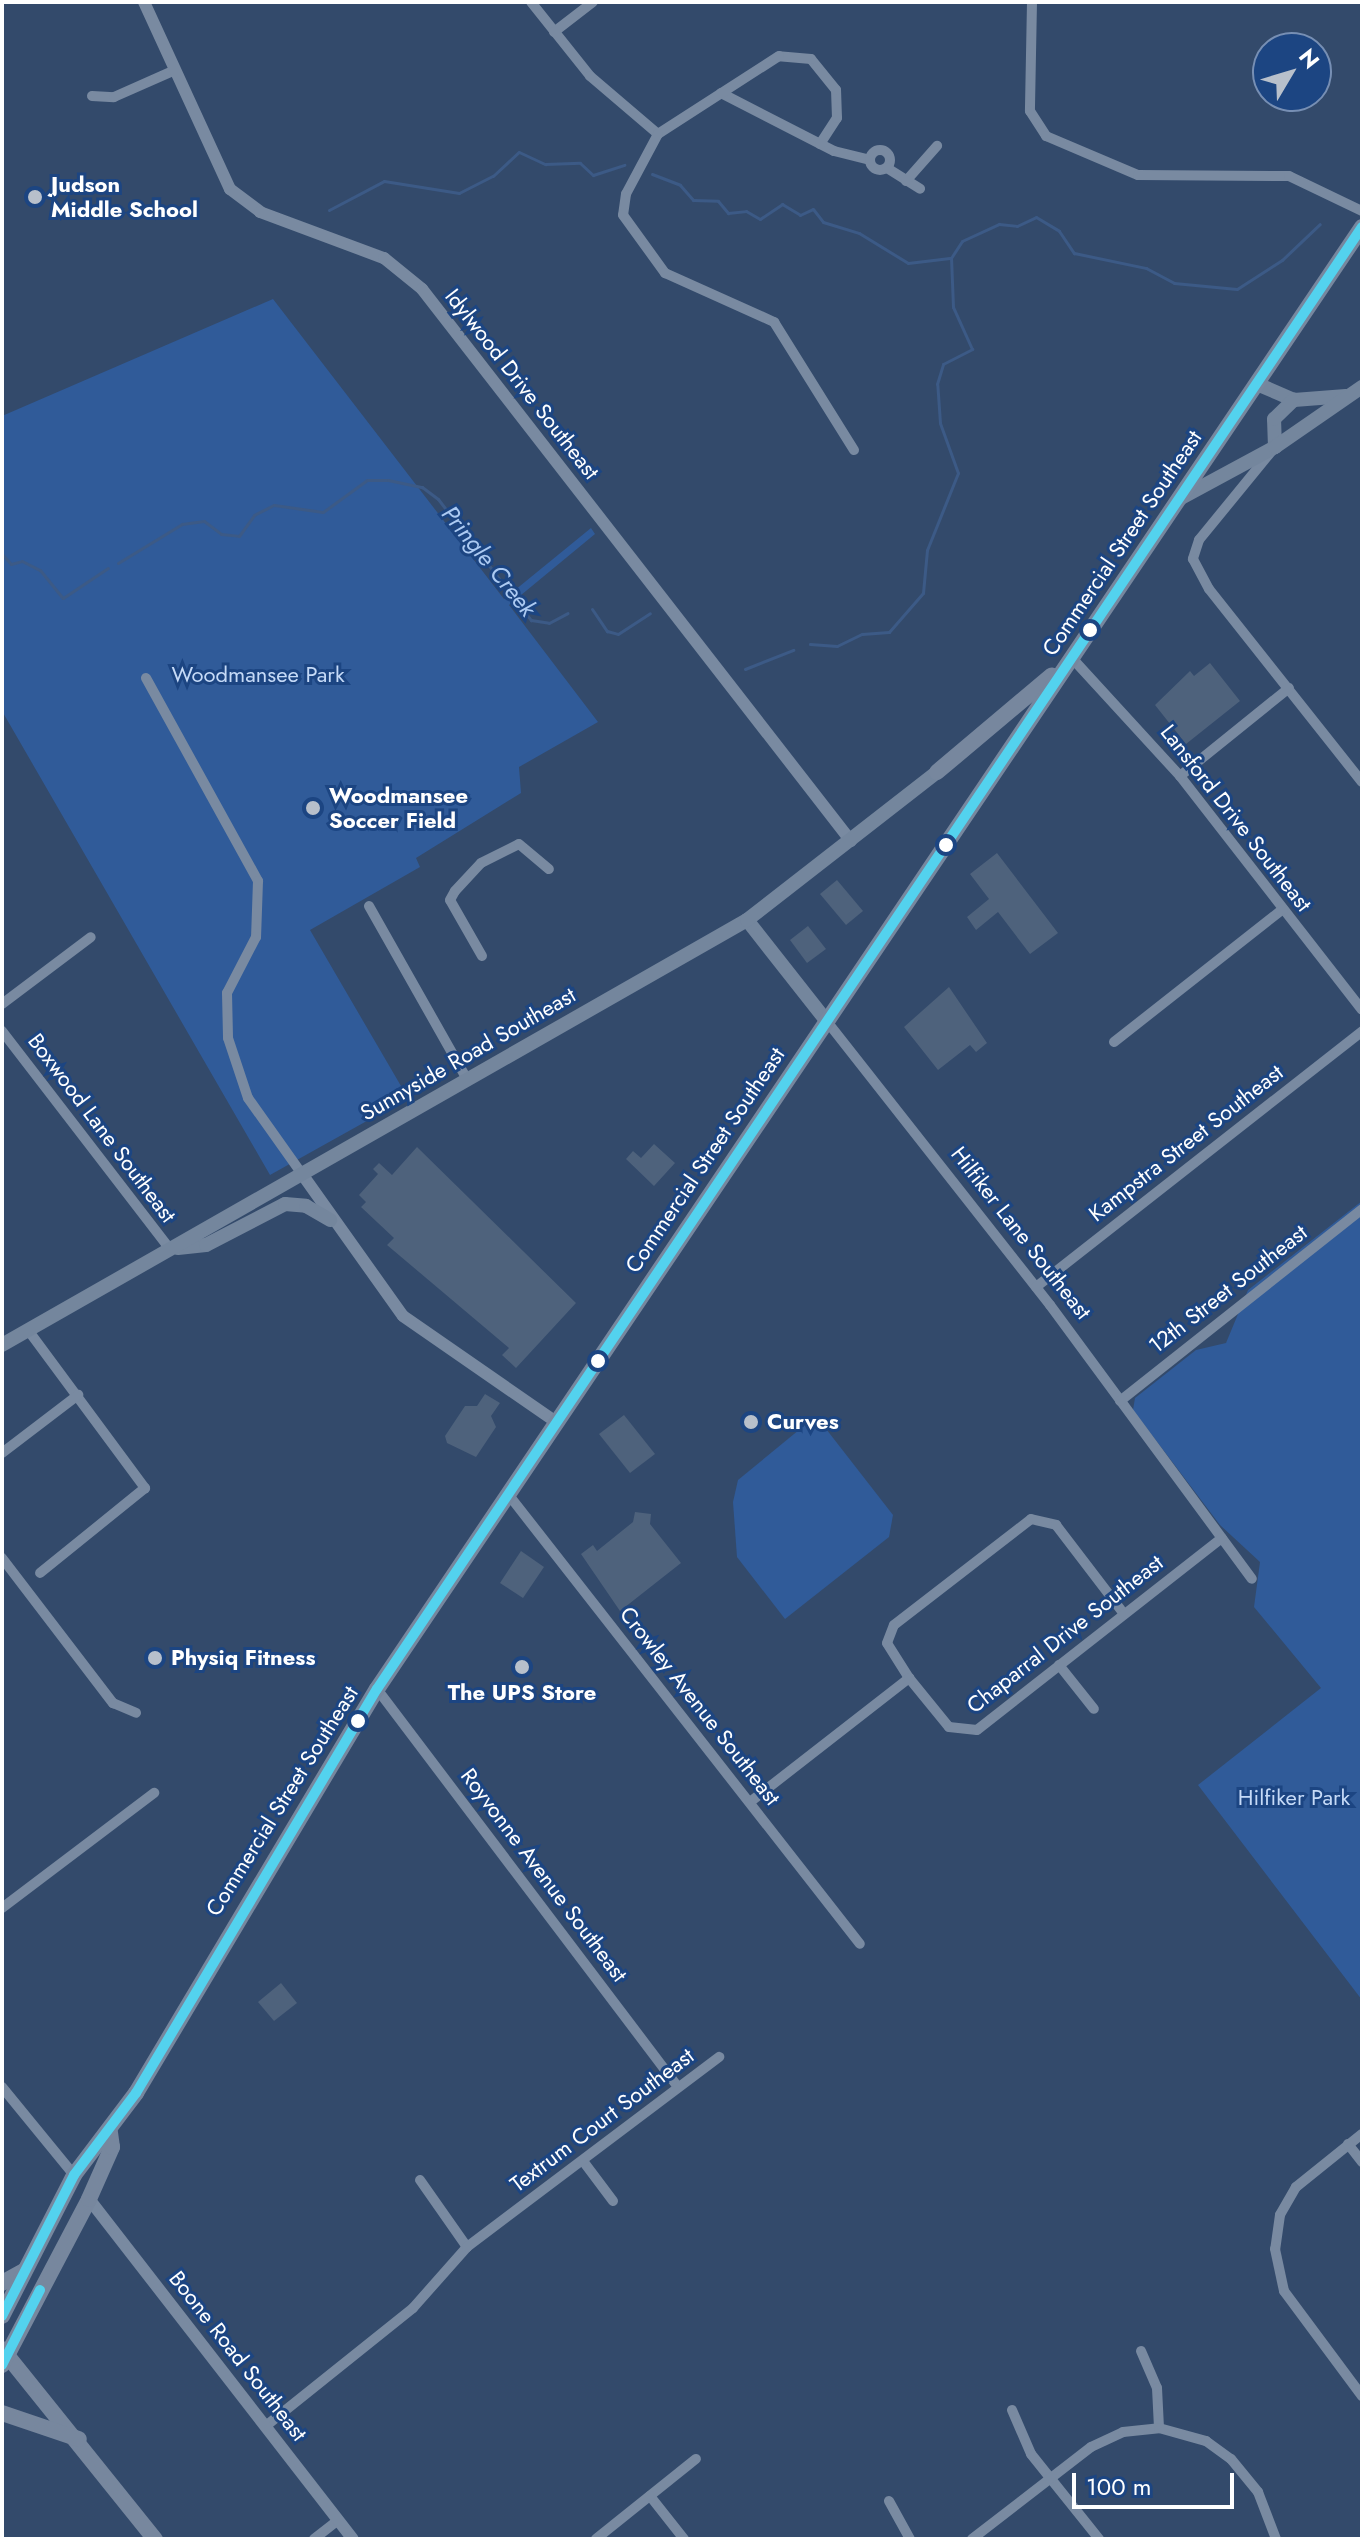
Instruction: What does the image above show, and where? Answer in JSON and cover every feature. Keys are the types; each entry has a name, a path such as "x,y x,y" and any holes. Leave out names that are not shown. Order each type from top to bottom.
{"main road":[{"name":"Commercial Street Southeast","path":"2,2316 74,2175 110,2132 377,1689 825,1019 1362,227"},
{"path":"1257,384 1294,400 1347,396"},
{"path":"1179,499 1275,447 1362,387"},
{"path":"1275,447 1274,419 1294,400"},
{"path":"937,772 1069,660"},
{"name":"Sunnyside Road Southeast","path":"2,1345 747,920 937,772"},
{"name":"Hilfiker Lane Southeast","path":"747,920 825,1019"},
{"path":"170,1249 206,1245 285,1204 306,1206 330,1220"},
{"name":"Commercial Street Southeast","path":"4,2356 89,2199 112,2147 110,2132"},
{"path":"2,2283 27,2269"},
{"path":"4,2356 79,2439 155,2539"},
{"path":"2,2413 79,2439"}],"street":[{"name":"Idylwood Drive Southeast","path":"144,2 214,164 238,197 275,219 384,258 433,301 851,841"},
{"path":"531,2 590,76 658,134"},
{"path":"554,32 593,2"},
{"path":"1032,2 1030,111 1046,136 1138,175 1289,176 1362,211"},
{"path":"820,144 837,118 838,99 830,79 811,59 779,56 658,134 626,194 624,221 665,273 774,322 854,450"},
{"path":"92,96 114,97 173,71"},
{"path":"721,93 820,144 870,160 875,169 887,168 920,189"},
{"path":"906,181 937,146"},
{"path":"870,160 874,151 884,150 890,158 887,168"},
{"path":"1275,447 1199,540 1193,559 1362,782"},
{"name":"Lansford Drive Southeast","path":"1069,660 1180,776 1362,1010"},
{"path":"146,678 258,881 256,937 227,993 228,1038 248,1098 302,1174 330,1220 412,1324 556,1422"},
{"path":"1180,776 1289,688"},
{"path":"482,956 450,900 455,891 481,863 519,844 549,869"},
{"path":"369,906 467,1079"},
{"path":"1114,1042 1283,909"},
{"path":"2,1004 91,937"},
{"name":"Hilfiker Lane Southeast","path":"825,1019 1036,1287 1252,1579"},
{"name":"Boxwood Lane Southeast","path":"2,1031 170,1249"},
{"name":"Kampstra Street Southeast","path":"1036,1287 1362,1031"},
{"name":"12th Street Southeast","path":"1120,1401 1362,1209"},
{"path":"28,1330 145,1488 40,1573"},
{"path":"2,1453 78,1395"},
{"name":"Crowley Avenue Southeast","path":"508,1494 860,1944"},
{"path":"750,1802 909,1678 887,1643 894,1625 1031,1519 1056,1525 1124,1614"},
{"name":"Chaparral Drive Southeast","path":"909,1678 949,1727 967,1733 1222,1538"},
{"path":"2,1558 113,1703 136,1713"},
{"path":"1059,1665 1094,1709"},
{"name":"Royvonne Avenue Southeast","path":"377,1689 677,2086"},
{"path":"2,1908 154,1793"},
{"name":"Textrum Court Southeast","path":"267,2425 413,2308 467,2247 719,2057"},
{"path":"2,2087 74,2175"},
{"path":"1362,2134 1296,2187 1280,2215 1275,2249 1284,2291 1362,2396"},
{"path":"1348,2144 1362,2162"},
{"path":"583,2161 613,2201"},
{"path":"420,2180 467,2247"},
{"name":"Boone Road Southeast","path":"89,2199 353,2539"},
{"path":"1141,2351 1157,2388 1159,2428"},
{"path":"1012,2410 1024,2442 1099,2539"},
{"path":"972,2539 1104,2440 1159,2428 1206,2441 1231,2459 1258,2492 1276,2539"},
{"path":"596,2539 696,2459"},
{"path":"650,2496 684,2539"},
{"path":"889,2501 910,2539"},
{"path":"314,2539 338,2520"}],"green space":[{"name":"Woodmansee Park","path":"273,299 504,599 591,528 595,534 509,605 598,722 519,767 521,793 416,858 420,867 310,930 408,1098 270,1175 2,711 2,416"},
{"name":"Hilfiker Park","path":"1362,1201 1362,2000 1198,1785 1321,1688 1254,1607 1260,1562 1220,1525 1133,1410 1135,1398 1196,1350 1226,1343 1248,1290"},
{"path":"816,1416 893,1515 889,1537 785,1619 737,1557 733,1502 738,1480"}],"building":[{"path":"1210,663 1240,701 1186,744 1155,705 1190,671 1194,676"},
{"path":"997,853 1058,933 1030,954 998,912 976,930 967,917 989,899 970,874"},
{"path":"837,880 863,911 846,925 820,894"},
{"path":"808,926 826,949 807,963 790,940"},
{"path":"949,987 987,1043 976,1052 970,1045 938,1070 904,1027"},
{"path":"654,1144 675,1163 654,1186 626,1159 633,1151 641,1158"},
{"path":"417,1147 576,1303 516,1368 502,1355 509,1348 387,1245 394,1238 361,1207 366,1202 359,1195 378,1174 373,1169 379,1163 392,1175"},
{"path":"485,1394 500,1403 491,1416 496,1427 476,1457 447,1443 445,1436 465,1406 477,1406"},
{"path":"624,1415 655,1454 630,1473 599,1434"},
{"path":"635,1512 651,1514 650,1524 681,1563 620,1611 581,1554 593,1545 597,1551 633,1522"},
{"path":"521,1551 544,1567 523,1598 500,1583"},
{"path":"281,1983 297,2003 274,2021 258,2002"}],"waterway":[{"path":"329,210 384,181 459,193 493,176 519,152 545,164 580,163 593,175 624,165"},
{"path":"652,174 680,185 693,200 718,201 728,213 746,211 760,219 782,204 800,215 813,209 823,222 859,233 908,263 950,258"},
{"name":"Pringle Creek","path":"810,644 837,646 862,634 889,632 923,593 927,550 958,473 940,423 937,384 943,364 972,349 953,307 951,258 962,241 999,224 1017,226 1036,217 1059,231 1074,253 1146,268 1174,283 1237,289 1282,260 1320,224"},
{"name":"Pringle Creek","path":"118,563 182,524 204,521 221,534 239,536 254,515 274,505 323,512 367,480 388,480 422,487 438,499 531,620 549,623 568,613"},
{"name":"Pringle Creek","path":"2,554 11,564 22,561 40,570 63,598 108,568"},
{"name":"Pringle Creek","path":"592,609 607,631 618,634 650,613"},
{"name":"Pringle Creek","path":"745,669 793,650"}],"transit line":[{"path":"2,2316 74,2175 136,2093 377,1689 1362,227"},
{"path":"2,2365 40,2290"}],"place":[{"name":"Judson Middle School","path":"35,197"},
{"name":"Woodmansee Soccer Field","path":"313,808"},
{"name":"Curves","path":"751,1422"},
{"name":"Physiq Fitness","path":"155,1658"},
{"name":"The UPS Store","path":"522,1667"}]}
